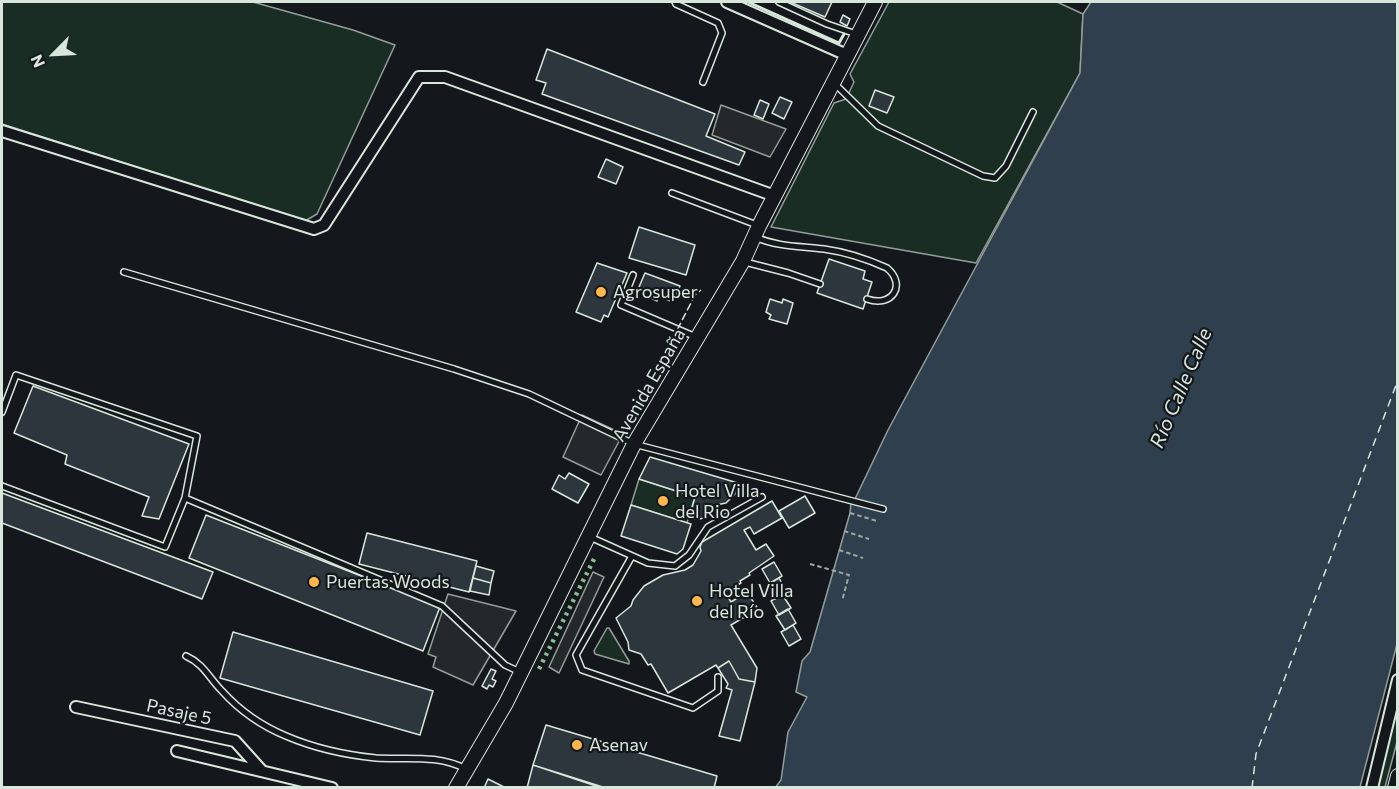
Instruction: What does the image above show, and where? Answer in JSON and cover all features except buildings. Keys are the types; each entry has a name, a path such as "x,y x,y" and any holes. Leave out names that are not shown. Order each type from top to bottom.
{"main road":[{"name":"Avenida España","path":"456,788 506,704 634,444 743,261 875,2"},
{"path":"1395,788 1398,776"}],"street":[{"path":"727,2 847,55"},
{"path":"2,131 314,229 324,225 419,77 445,77 775,196"},
{"path":"1372,788 1398,680"},
{"name":"Pasaje 5","path":"76,707 235,741 262,771"},
{"path":"177,751 332,788"}],"lane":[{"path":"675,2 718,23 722,33 702,82"},
{"path":"779,2 857,35"},
{"path":"833,82 878,126 983,177 995,178 1005,166 1033,111"},
{"path":"672,193 757,231 784,246 847,254 887,268 896,282 894,293 880,302 867,299"},
{"path":"743,261 820,284"},
{"path":"124,272 454,369 529,394 634,444 883,509"},
{"path":"633,275 621,305 697,337"},
{"path":"2,412 16,375 197,436 186,498 165,547 2,486"},
{"path":"588,536 648,563 675,566 689,555 708,527 762,497"},
{"path":"186,498 442,606 505,665 521,673"},
{"path":"632,556 576,655 582,670 693,708 718,691 718,676"},
{"path":"186,656 204,668 223,693 246,713 286,736 347,754 377,758 428,758 448,761 466,768"}],"path":[{"path":"850,513 877,521"},
{"path":"844,531 869,538"},
{"path":"839,550 863,558"},
{"path":"810,564 849,575 842,601"}],"green space":[{"path":"2,2 253,2 353,30 395,45 317,214 305,221 2,124"},
{"path":"889,2 1057,2 1083,14 1080,73 976,263 771,227 834,103 846,99 854,82 850,74"},
{"name":"Hotel Villa del Rio","path":"639,479 695,497 687,523 631,505"},
{"path":"607,628 629,664 595,654 594,651"},
{"path":"1397,695 1397,742 1385,787 1374,788"}],"shaded area":[{"path":"721,105 786,129 770,157 712,135"},
{"path":"582,415 623,434 601,475 563,457"},
{"path":"593,572 604,577 559,673 549,667"},
{"path":"448,594 516,611 473,685 433,667 436,657 428,654"}],"water":[{"name":"Río Calle Calle","path":"1091,2 1397,2 1397,644 1360,787 775,788 781,780 788,732 807,697 796,692 802,661 810,652 851,503 1080,73 1083,14"}],"ferry route":[{"path":"1252,788 1256,754 1398,380"}],"hedge":[{"path":"539,669 594,559"}],"fence":[{"path":"672,350 674,345 672,340 695,295 701,290"}],"wall":[{"path":"748,2 839,43 844,34"}],"place":[{"name":"Agrosuper","path":"601,292"},
{"name":"Hotel Villa del Rio","path":"663,501"},
{"name":"Puertas Woods","path":"314,582"},
{"name":"Hotel Villa del Río","path":"697,601"},
{"name":"Asenav","path":"577,745"}]}
